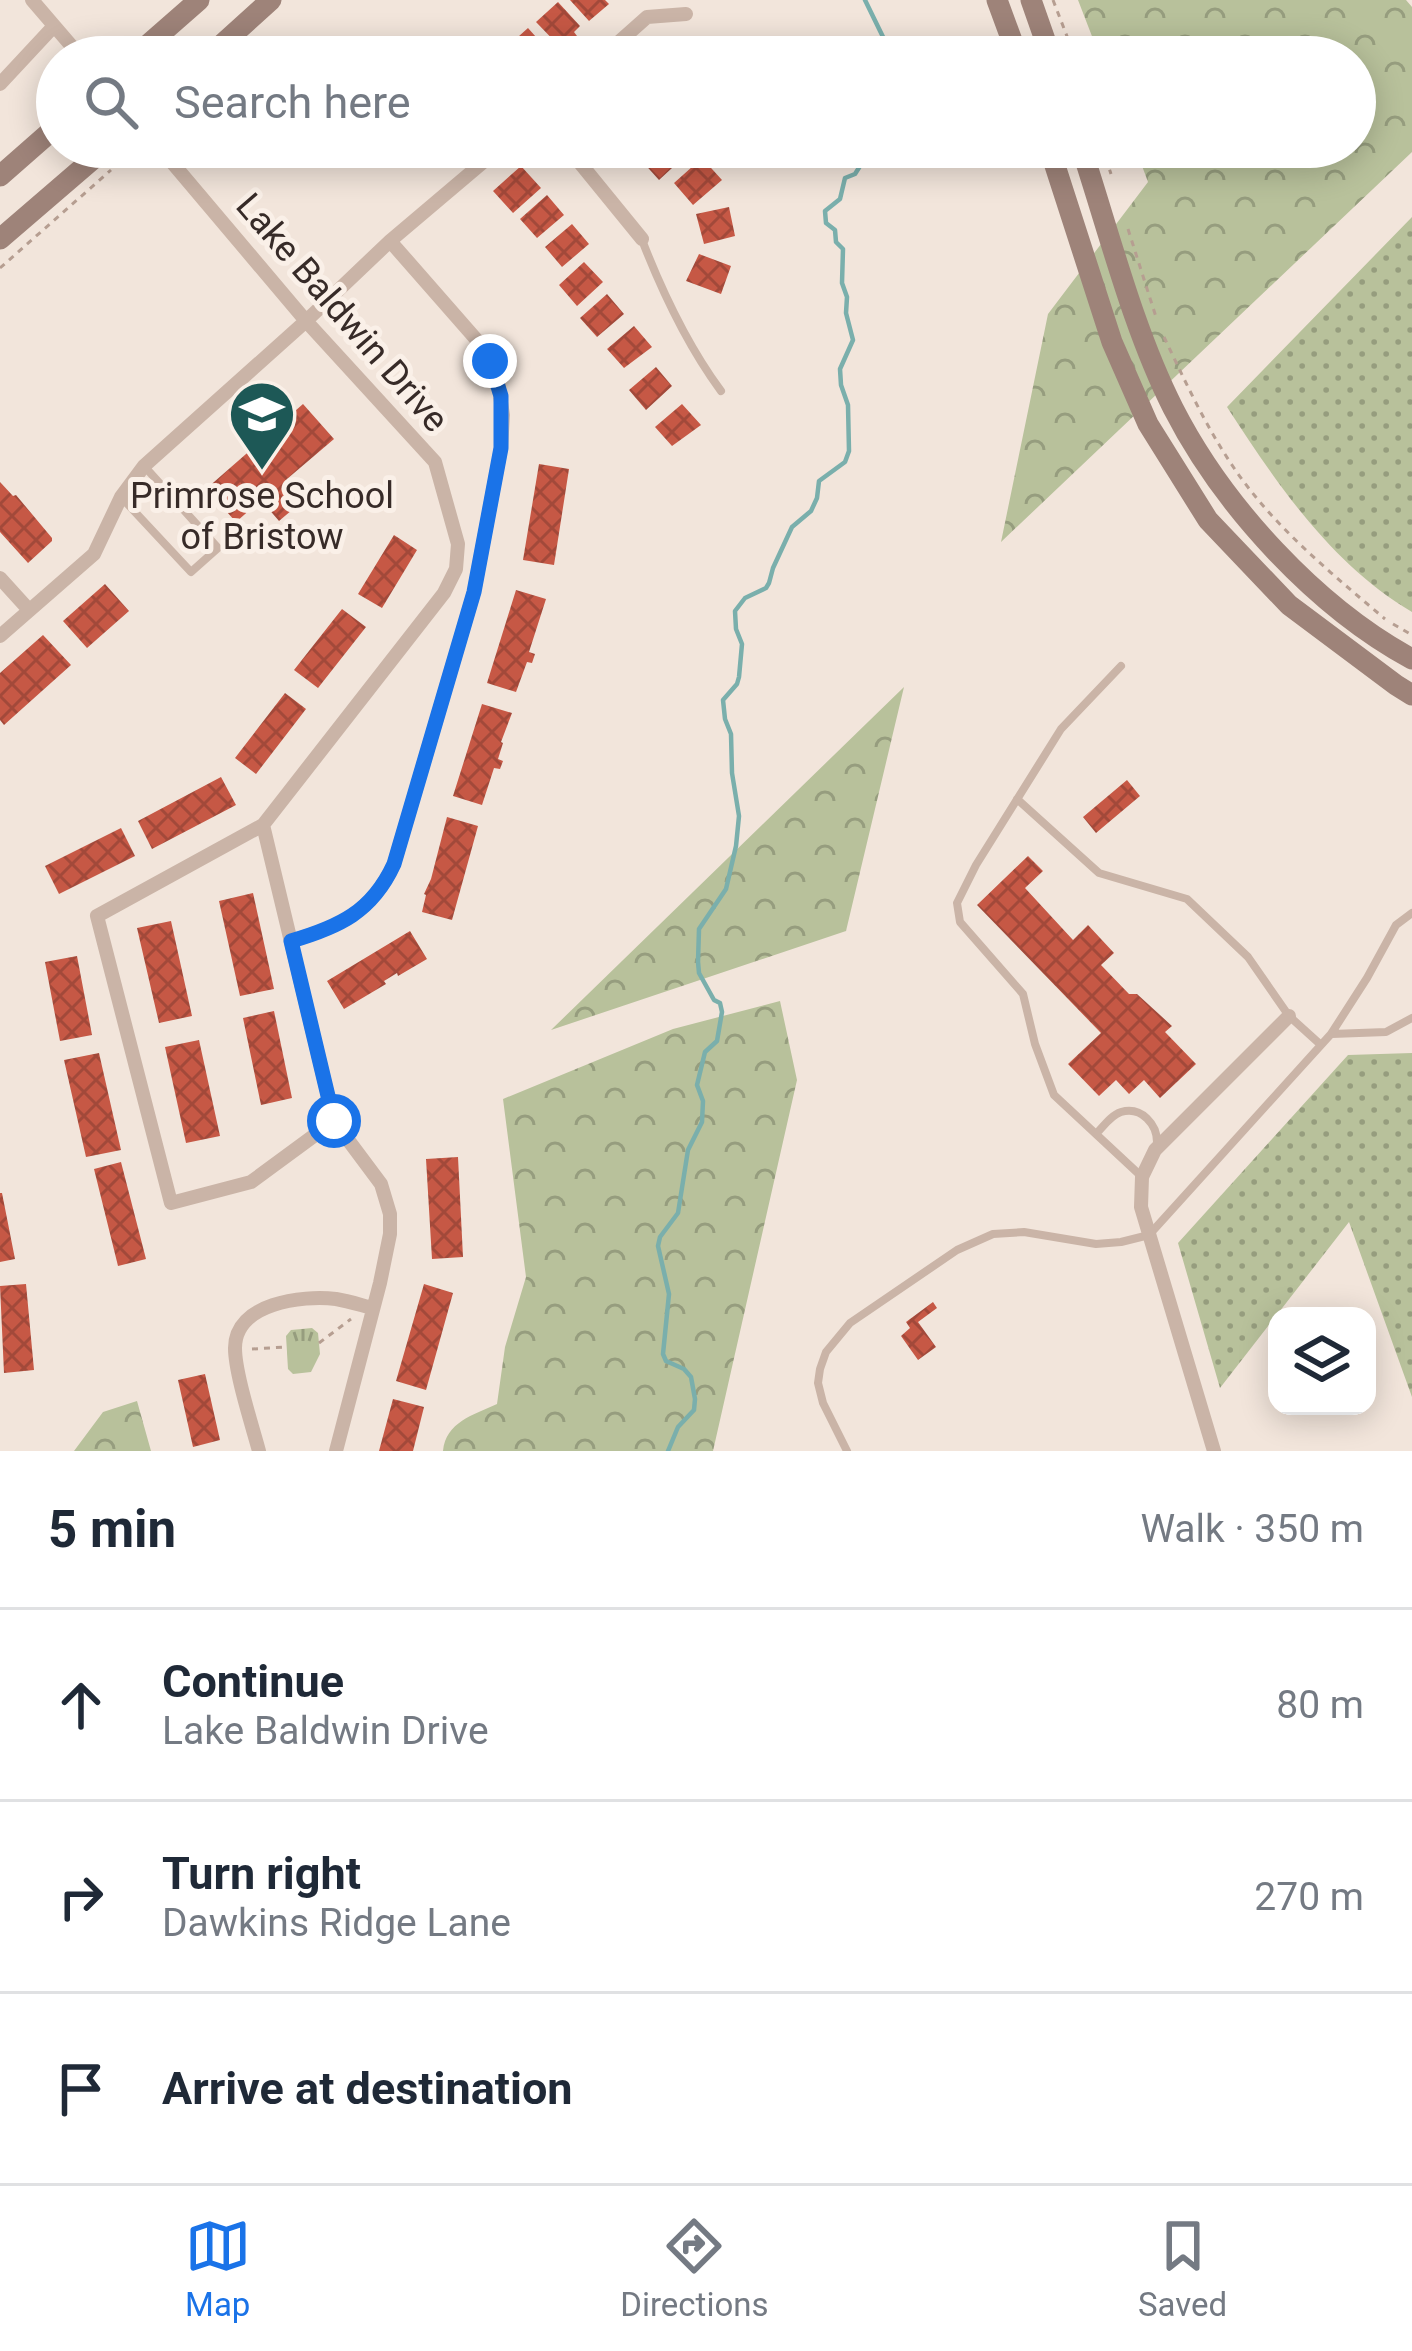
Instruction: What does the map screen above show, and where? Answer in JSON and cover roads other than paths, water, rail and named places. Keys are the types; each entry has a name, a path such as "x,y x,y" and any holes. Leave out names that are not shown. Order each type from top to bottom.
{"main road":[{"path":"158,36 199,0"},
{"path":"231,36 271,0"},
{"path":"997,0 1010,36"},
{"path":"1031,0 1044,36"},
{"path":"0,176 36,144"},
{"path":"0,238 82,168"},
{"path":"1056,168 1112,343 1148,424 1208,520 1289,605 1412,694"},
{"path":"1088,168 1146,343 1173,408 1200,454 1279,556 1374,639 1412,659"}],"street":[{"path":"32,0 63,36"},
{"path":"625,36 647,16 686,14"},
{"path":"45,36 54,26"},
{"path":"0,84 36,45"},
{"name":"Lake Baldwin Drive","path":"177,168 306,321 435,462 457,534 458,558 434,608 263,825 97,916 171,1203 251,1182 334,1121"},
{"path":"0,636 94,554 121,497 144,466 476,168"},
{"path":"584,168 642,239"},
{"path":"291,941 326,931 360,910 379,891 394,864 474,592 501,448 501,396 482,346 390,242"},
{"path":"0,578 29,610"},
{"path":"263,825 334,1121 371,1168 387,1198 390,1234 336,1451"},
{"path":"1214,1451 1149,1235 1142,1177 1155,1150 1289,1016"},
{"path":"259,1451 235,1351 237,1336 248,1319 283,1302 319,1298 373,1308"}],"lane":[{"path":"642,239 662,290 700,363 721,391"},
{"path":"121,497 190,572 218,548 144,466"},
{"path":"1120,666 1060,729 957,903 961,922 1023,994 1054,1095 1142,1177"},
{"path":"1018,799 1099,873 1187,899 1248,957 1289,1016 1321,1045"},
{"path":"847,1451 818,1383 826,1352 850,1323 957,1250 993,1234 1024,1232 1096,1244 1149,1235 1331,1034 1396,925 1412,913"},
{"path":"1331,1034 1386,1033 1412,1018"},
{"path":"1096,1134 1114,1116 1132,1112 1156,1127 1155,1150"}],"waterway":[{"path":"865,0 883,36"},
{"path":"668,1451 678,1427 694,1410 695,1399 691,1377 663,1354 669,1294 658,1246 678,1213 688,1150 702,1122 703,1101 697,1085 705,1052 717,1041 722,1012 699,973 699,929 726,889 736,846 739,816 723,700 739,677 742,644 735,611 745,598 766,588 792,527 811,511 819,481 845,462 849,451 848,405 840,369 853,340 842,283 843,249 836,242 835,230 826,223 825,211 840,199 845,178 859,168"}],"place":[{"name":"Primrose School of Bristow","path":"262,473"}]}
